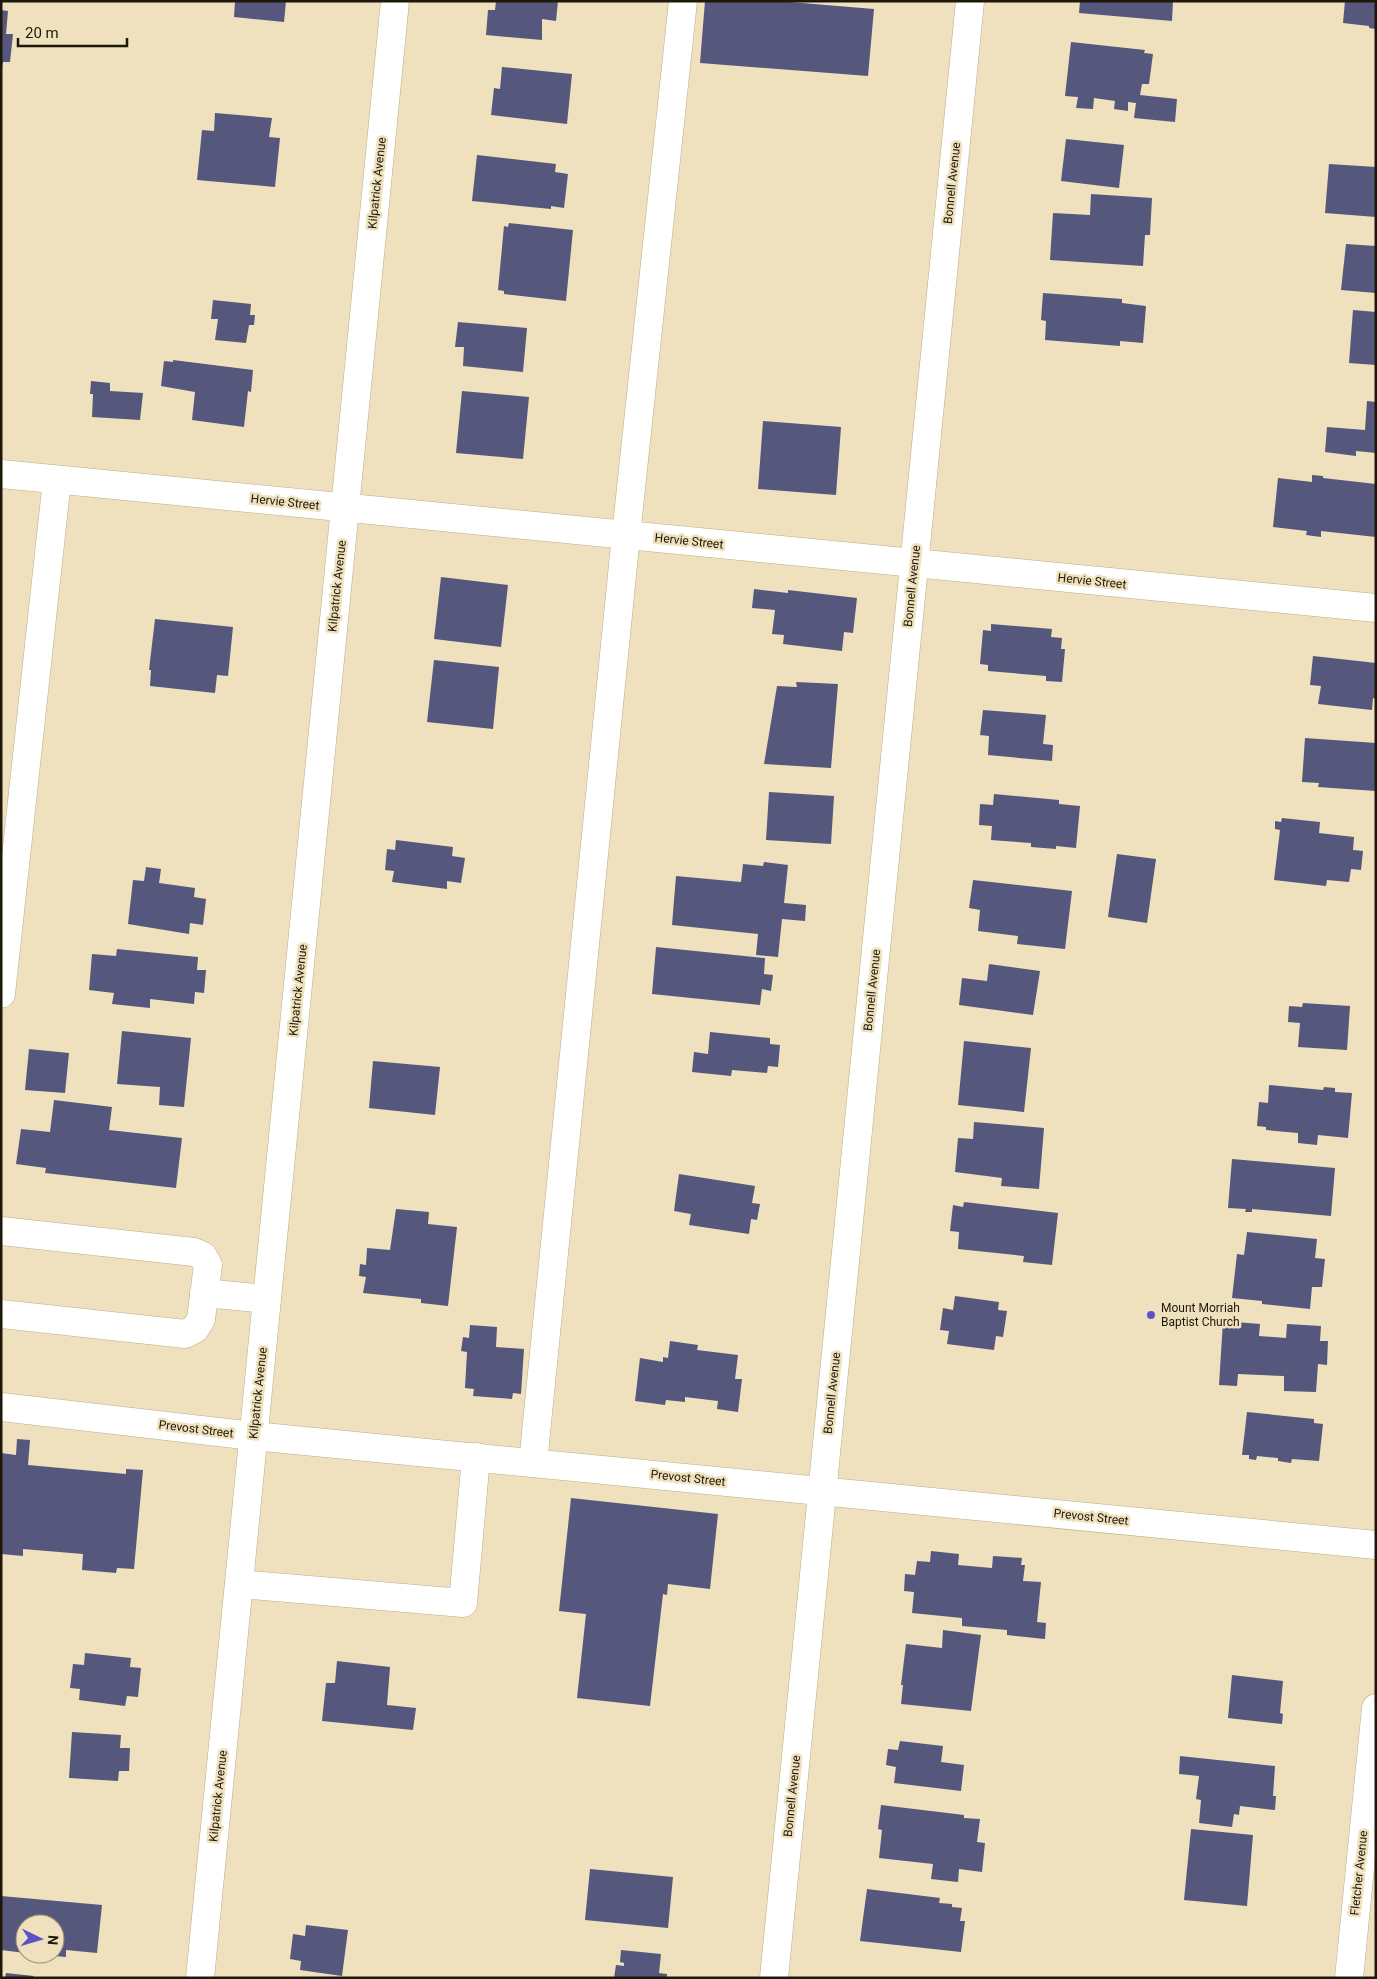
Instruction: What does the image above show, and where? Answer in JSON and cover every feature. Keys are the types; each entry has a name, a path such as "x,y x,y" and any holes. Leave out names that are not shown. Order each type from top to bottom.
{"street":[{"name":"Kilpatrick Avenue","path":"200,1978 395,1"},
{"path":"533,1463 626,535 683,1"},
{"name":"Bonnell Avenue","path":"774,1978 970,1"},
{"name":"Hervie Street","path":"1,474 1376,608"},
{"path":"1,994 58,480"},
{"path":"1,1231 194,1252 203,1256 208,1265 200,1319 195,1329 185,1334 1,1314"},
{"path":"204,1293 267,1299"},
{"name":"Prevost Street","path":"1,1407 253,1436 1376,1545"},
{"path":"238,1584 463,1603 476,1457"},
{"name":"Fletcher Avenue","path":"1349,1978 1376,1708"}],"building":[{"path":"235,1 286,1 284,22 234,17"},
{"path":"496,1 558,1 556,21 542,19 542,40 486,35 488,10 495,10"},
{"path":"705,1 778,1 874,9 868,76 700,63"},
{"path":"1080,1 1173,1 1172,21 1079,13"},
{"path":"1345,1 1376,1 1376,29 1369,28 1369,26 1343,23"},
{"path":"1,10 8,11 6,34 13,34 10,62 3,62 2,67"},
{"path":"1071,42 1145,50 1144,53 1153,54 1149,84 1142,84 1140,95 1177,99 1175,122 1134,118 1136,103 1128,102 1128,111 1114,109 1115,101 1094,98 1093,109 1076,108 1078,97 1065,96"},
{"path":"502,67 572,74 567,124 491,115 494,88 500,89"},
{"path":"215,113 272,118 269,137 280,138 275,187 197,180 202,130 214,131"},
{"path":"1066,139 1124,145 1119,188 1061,181"},
{"path":"477,155 556,164 555,172 568,174 564,208 551,206 551,209 472,201"},
{"path":"1329,164 1376,167 1376,217 1325,213"},
{"path":"1091,194 1152,198 1150,235 1145,235 1143,266 1050,260 1053,213 1090,215"},
{"path":"509,223 573,230 566,301 504,294 504,291 498,290 504,226 508,227"},
{"path":"1346,244 1376,246 1376,293 1341,290"},
{"path":"1043,293 1122,299 1122,303 1146,306 1143,343 1120,341 1120,346 1045,340 1046,321 1041,320"},
{"path":"213,300 251,304 250,315 255,315 254,325 249,325 246,343 215,340 218,319 211,319"},
{"path":"1353,310 1376,312 1376,365 1349,363"},
{"path":"458,322 527,328 523,372 463,366 464,347 455,347"},
{"path":"173,360 253,370 251,392 248,391 244,427 192,420 195,392 161,386 164,361 173,362"},
{"path":"91,381 110,383 110,391 143,393 140,420 92,417 93,394 90,394"},
{"path":"462,391 529,397 523,459 456,453"},
{"path":"1367,401 1376,402 1376,453 1356,451 1356,456 1325,452 1327,427 1365,430"},
{"path":"763,421 841,427 836,495 758,489"},
{"path":"1312,475 1376,484 1376,537 1321,531 1321,537 1306,535 1307,531 1273,527 1278,478 1312,482"},
{"path":"441,577 508,585 501,647 434,639"},
{"path":"754,589 788,593 788,590 857,598 853,633 844,632 842,651 783,644 784,635 772,634 775,610 752,608"},
{"path":"155,619 233,627 228,676 217,675 215,693 150,686 151,670 149,670"},
{"path":"991,624 1052,629 1051,637 1062,638 1061,649 1065,649 1062,682 1046,681 1046,676 988,671 988,665 980,664 983,630 991,631"},
{"path":"1313,656 1376,663 1376,699 1373,698 1372,710 1318,704 1321,686 1310,685"},
{"path":"434,660 499,667 493,729 427,722"},
{"path":"796,682 838,684 831,768 764,764 777,686 797,687"},
{"path":"983,710 1046,715 1043,744 1053,745 1052,761 988,755 989,736 980,735"},
{"path":"1305,738 1376,743 1376,791 1318,787 1319,783 1302,782"},
{"path":"769,792 834,796 831,844 766,840"},
{"path":"994,794 1059,800 1059,804 1080,806 1076,848 1056,846 1056,849 1031,847 1031,843 991,840 992,826 979,825 980,804 993,805"},
{"path":"1282,818 1320,822 1319,833 1354,837 1353,850 1363,851 1361,870 1351,869 1349,882 1327,880 1326,886 1274,880 1280,830 1275,829 1275,821 1281,822"},
{"path":"396,840 453,847 452,856 465,858 461,883 447,881 447,889 392,882 394,871 385,870 387,849 395,850"},
{"path":"1117,854 1156,859 1147,923 1108,917"},
{"path":"764,862 788,865 784,903 806,905 805,921 782,919 778,957 756,955 758,934 672,925 676,876 741,882 743,864 763,866"},
{"path":"146,867 161,869 159,883 195,888 194,897 206,899 203,925 190,923 189,934 128,924 133,880 144,881"},
{"path":"973,880 1072,891 1065,949 1017,944 1018,936 978,931 980,910 969,908"},
{"path":"656,947 765,958 764,974 773,975 771,991 762,989 760,1005 652,994"},
{"path":"117,949 198,957 197,970 206,970 204,993 195,992 194,1004 150,999 150,1008 112,1004 114,993 89,990 92,954 116,956"},
{"path":"989,964 1040,971 1033,1015 959,1005 962,978 987,981"},
{"path":"1303,1003 1350,1006 1347,1050 1298,1047 1300,1023 1288,1022 1289,1006 1302,1007"},
{"path":"122,1031 191,1038 184,1107 159,1105 160,1087 117,1084"},
{"path":"710,1032 770,1038 770,1044 780,1045 778,1067 768,1066 767,1073 732,1070 731,1076 692,1072 694,1052 708,1054"},
{"path":"964,1041 1031,1048 1024,1112 958,1105"},
{"path":"29,1049 69,1053 65,1093 25,1090"},
{"path":"373,1061 440,1067 435,1115 369,1108"},
{"path":"1269,1085 1323,1090 1324,1087 1335,1088 1335,1092 1352,1093 1348,1138 1318,1135 1317,1145 1298,1143 1298,1133 1266,1130 1266,1127 1257,1126 1259,1102 1268,1103"},
{"path":"54,1100 112,1107 109,1130 182,1138 176,1188 45,1173 46,1168 16,1164 21,1129 50,1132"},
{"path":"974,1122 1044,1128 1039,1189 1001,1186 1002,1178 955,1172 958,1138 973,1139"},
{"path":"1232,1159 1335,1168 1331,1216 1252,1209 1252,1212 1245,1212 1246,1209 1228,1208"},
{"path":"679,1174 755,1186 752,1203 760,1204 757,1220 751,1219 749,1234 689,1225 691,1214 674,1211"},
{"path":"964,1202 1058,1213 1052,1265 1023,1262 1024,1256 958,1249 959,1232 950,1231 953,1205 963,1207"},
{"path":"396,1209 429,1212 428,1224 457,1227 448,1306 421,1303 421,1299 363,1293 366,1277 359,1276 360,1264 366,1265 367,1248 390,1250"},
{"path":"1247,1232 1317,1239 1315,1258 1325,1259 1322,1287 1312,1287 1310,1309 1262,1304 1262,1301 1232,1298 1237,1254 1244,1255"},
{"path":"955,1296 999,1302 998,1310 1007,1311 1003,1337 996,1336 994,1350 947,1344 949,1331 940,1330 943,1308 953,1310"},
{"path":"1223,1321 1260,1324 1259,1336 1286,1338 1287,1324 1321,1326 1320,1341 1328,1341 1327,1365 1318,1364 1316,1392 1284,1391 1284,1376 1238,1374 1237,1386 1219,1385"},
{"path":"470,1325 497,1327 496,1347 524,1349 521,1394 513,1393 512,1399 473,1396 474,1389 465,1388 467,1352 461,1351 463,1337 469,1338"},
{"path":"670,1341 698,1345 697,1350 738,1355 735,1379 742,1379 738,1412 717,1409 718,1401 685,1397 685,1402 666,1400 665,1405 635,1401 640,1358 663,1362 663,1357 668,1358"},
{"path":"1247,1412 1314,1419 1314,1423 1323,1424 1319,1461 1292,1459 1291,1463 1278,1461 1278,1458 1257,1456 1256,1460 1249,1459 1249,1455 1242,1455"},
{"path":"17,1439 30,1440 28,1465 126,1474 126,1469 143,1470 134,1569 117,1568 116,1573 82,1570 83,1554 23,1549 23,1556 1,1554 1,1453 16,1455"},
{"path":"571,1498 718,1514 710,1589 668,1584 667,1595 663,1594 650,1706 577,1698 586,1614 559,1611"},
{"path":"931,1551 959,1554 958,1565 992,1568 993,1556 1022,1558 1021,1565 1025,1565 1023,1581 1041,1582 1037,1622 1046,1623 1045,1639 1007,1635 1007,1630 962,1626 962,1618 912,1613 914,1592 904,1591 905,1574 915,1575 917,1561 930,1562"},
{"path":"943,1630 981,1635 971,1711 901,1704 903,1685 901,1685 906,1644 942,1648"},
{"path":"85,1653 131,1658 130,1667 141,1668 138,1697 127,1696 125,1706 79,1700 80,1689 70,1688 73,1664 84,1665"},
{"path":"337,1661 390,1667 387,1705 416,1708 413,1730 322,1721 326,1683 335,1683"},
{"path":"1232,1675 1283,1681 1280,1713 1283,1714 1282,1724 1228,1718"},
{"path":"72,1732 121,1735 120,1748 130,1748 129,1771 119,1771 118,1781 69,1778"},
{"path":"900,1741 943,1746 941,1762 964,1765 961,1791 894,1783 896,1767 886,1765 888,1749 898,1750"},
{"path":"1180,1756 1275,1766 1273,1796 1276,1796 1275,1810 1240,1806 1239,1815 1234,1814 1232,1827 1199,1823 1201,1800 1196,1799 1199,1776 1179,1774"},
{"path":"881,1805 964,1815 964,1818 980,1819 977,1842 985,1843 982,1872 959,1869 958,1882 931,1879 933,1864 879,1858 882,1830 878,1829"},
{"path":"1191,1829 1253,1835 1247,1906 1184,1900"},
{"path":"590,1869 673,1877 668,1928 585,1920"},
{"path":"867,1889 940,1898 939,1903 952,1904 952,1907 962,1908 960,1921 965,1921 961,1952 860,1941"},
{"path":"1,1896 102,1905 97,1953 66,1950 65,1957 65,1914 15,1914 15,1952 1,1950"},
{"path":"306,1925 348,1930 342,1976 300,1970 301,1961 290,1959 293,1934 305,1936"},
{"path":"621,1950 661,1954 659,1973 667,1974 667,1978 614,1978 616,1965 624,1966 624,1963 620,1962"},
{"path":"6,1973 34,1976 33,1978 5,1978"}],"place":[{"name":"Mount Morriah Baptist Church","path":"1151,1315"}]}
